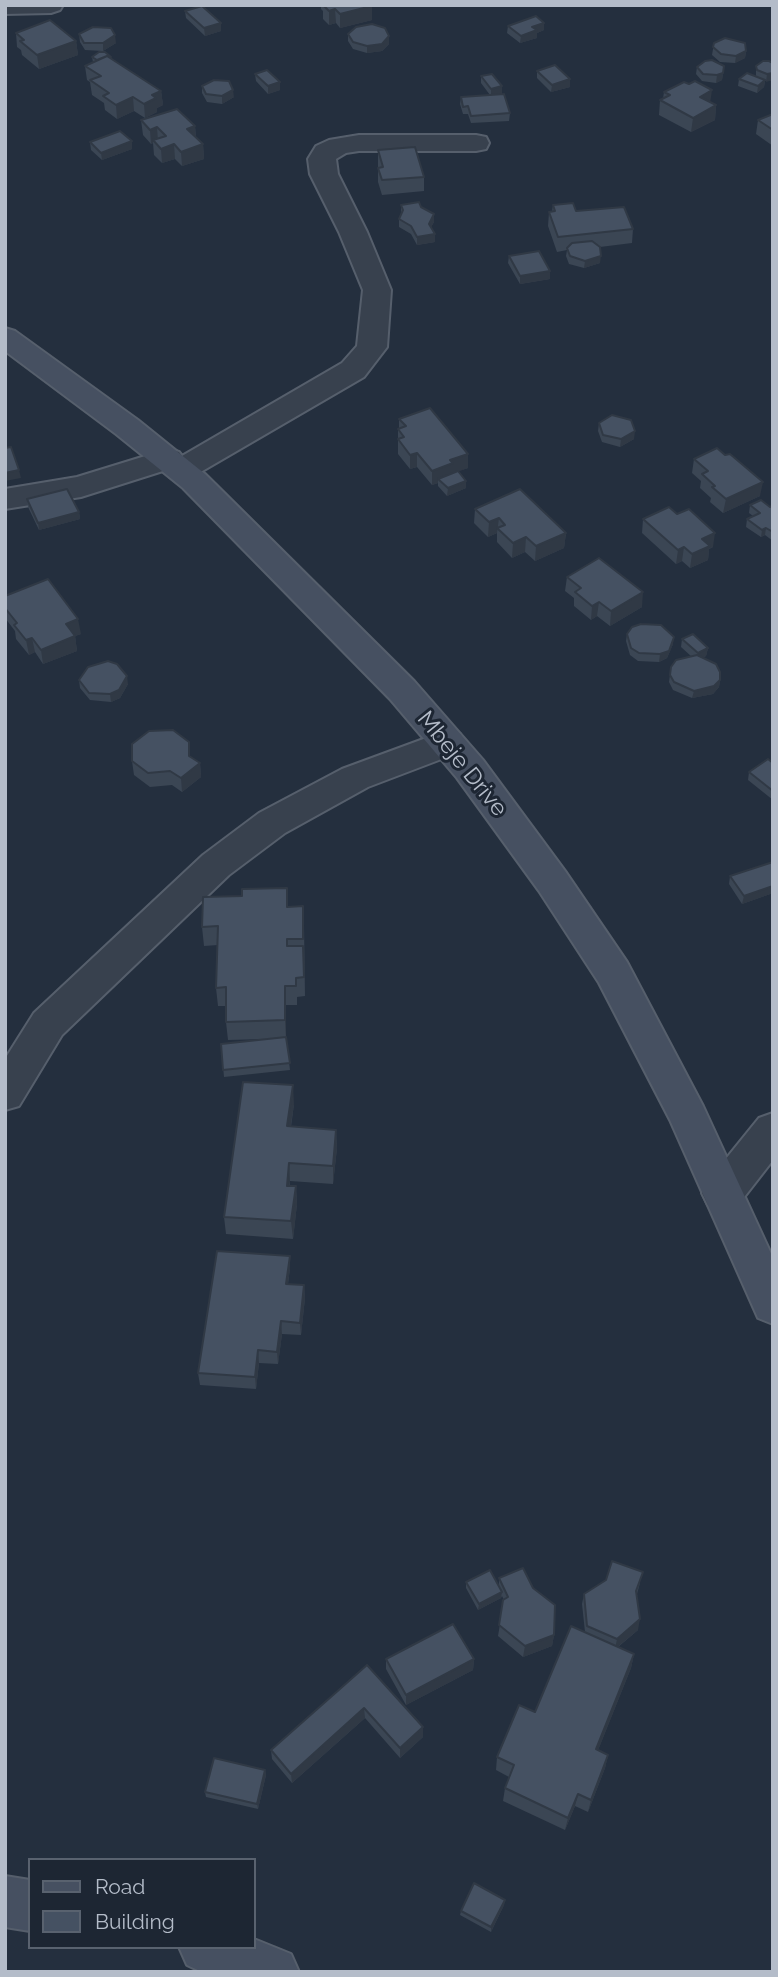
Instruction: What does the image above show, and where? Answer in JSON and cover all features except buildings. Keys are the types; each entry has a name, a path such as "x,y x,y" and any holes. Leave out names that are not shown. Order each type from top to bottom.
{"street":[{"path":"5,6 51,5"},
{"path":"5,499 81,487 175,465 333,384 353,370 372,346 377,290 367,262 324,174 322,159 326,152 340,146 359,143 476,143"},
{"name":"Mbeje Drive","path":"5,337 175,465 402,690 470,769 552,881 613,973 689,1118 773,1306"},
{"path":"5,1094 48,1024 216,865 272,823 355,778 448,743"},
{"path":"723,1193 773,1130"},
{"path":"5,1902 28,1906"},
{"path":"210,1949 273,1972"}]}
